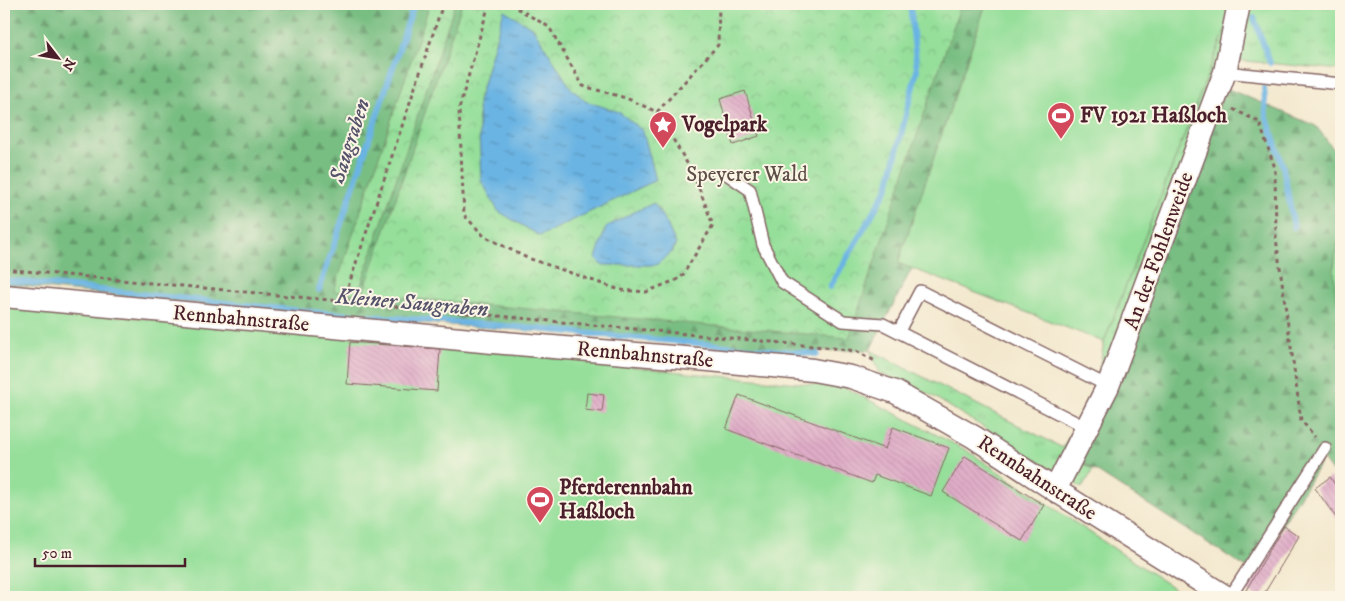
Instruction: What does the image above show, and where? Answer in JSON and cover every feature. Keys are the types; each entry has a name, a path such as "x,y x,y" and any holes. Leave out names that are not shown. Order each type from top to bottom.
{"street":[{"name":"An der Fohlenweide","path":"1055,490 1108,386 1225,72 1239,4"},
{"name":"Rennbahnstraße","path":"4,296 813,370 851,377 895,392 974,436 1055,490 1228,597"}],"lane":[{"path":"1225,72 1341,84"},
{"path":"728,176 750,190 763,245 782,282 843,321 883,324 900,331 1088,428"},
{"path":"900,331 920,290 1108,386"},
{"path":"1228,597 1325,448"}],"path":[{"path":"343,302 443,4"},
{"path":"489,4 459,109 464,214 484,236 525,257 620,290 646,292 681,278 713,225 694,175 657,112 626,98 583,86 549,27 510,4"},
{"path":"657,112 718,45 719,4"},
{"path":"1214,101 1259,122 1275,168 1276,238 1301,420 1325,448"},
{"path":"694,175 728,176"}],"green space":[{"name":"Speyerer Wald","path":"4,4 986,4 898,263 912,268 870,350 808,351 284,313 4,284"},
{"path":"430,4 455,4 358,294 334,291"},
{"name":"Vogelpark","path":"462,4 961,4 849,338 363,294"},
{"name":"FV 1921 Haßloch","path":"986,4 1233,4 1230,17 1104,342 898,263"},
{"path":"1233,4 1341,4 1341,70 1234,60 1079,461 1093,470 1082,488 931,395 880,373 870,350 1063,448 1097,381 1104,342 1230,17"},
{"path":"1226,88 1316,126 1341,159 1341,237 1334,265 1341,314 1341,484 1323,459 1253,572 1079,460"},
{"path":"1341,237 1341,314 1336,295 1334,266"},
{"name":"Pferderennbahn Haßloch","path":"4,306 460,347 698,374 844,387 966,450 1187,597 4,597"}],"water":[{"path":"504,10 533,28 570,87 585,101 619,112 643,131 656,180 540,236 498,211 481,180 478,102"},
{"path":"654,203 667,224 676,244 671,253 656,265 601,265 596,258 606,227"}],"building":[{"path":"745,91 759,136 733,145 720,99"},
{"path":"350,342 440,349 437,391 347,384"},
{"path":"587,393 604,395 602,412 585,410"},
{"path":"739,395 885,449 893,427 949,448 931,496 875,475 872,483 726,429"},
{"path":"965,456 1044,505 1022,541 943,492"},
{"path":"1330,477 1341,493 1341,517 1337,519 1315,488"},
{"path":"1284,526 1299,536 1262,597 1257,597 1246,590"}],"waterway":[{"name":"Saugraben","path":"319,290 414,4"},
{"name":"Kleiner Saugraben","path":"830,287 888,187 917,70 910,4"},
{"path":"1254,18 1270,63"},
{"path":"1264,88 1266,115 1283,167 1294,227"},
{"name":"Kleiner Saugraben","path":"4,280 312,312 493,325 817,354"}],"place":[{"name":"FV 1921 Haßloch","path":"1061,140"},
{"name":"Vogelpark","path":"663,149"},
{"name":"Pferderennbahn Haßloch","path":"540,524"}]}
